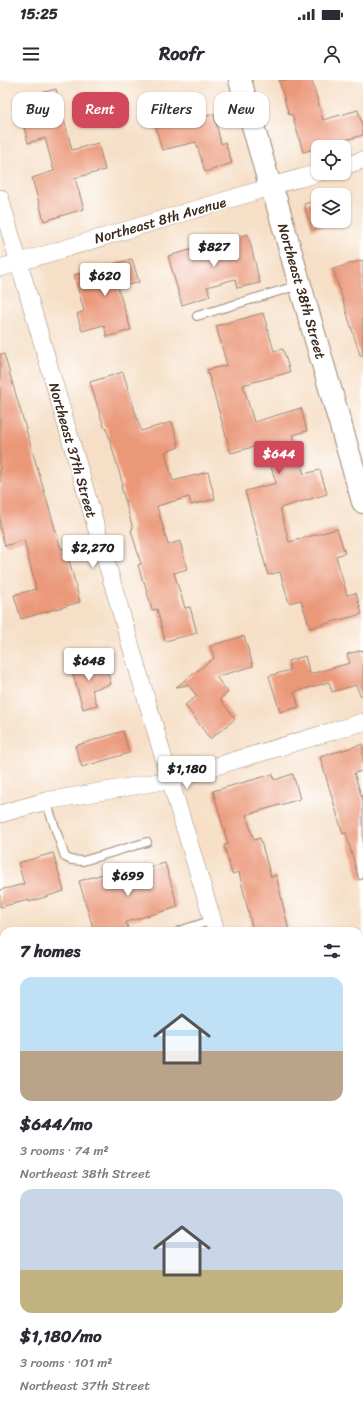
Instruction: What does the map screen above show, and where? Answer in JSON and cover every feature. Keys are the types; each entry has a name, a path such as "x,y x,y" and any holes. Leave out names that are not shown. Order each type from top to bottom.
{"street":[{"name":"Northeast 38th Street","path":"240,80 363,502"},
{"path":"351,164 363,160"},
{"name":"Northeast 8th Avenue","path":"0,268 270,186 311,175"},
{"name":"Northeast 37th Street","path":"0,198 170,780 215,926"},
{"path":"0,814 46,801 170,780 363,722"}],"lane":[{"path":"197,316 300,285"},
{"path":"46,801 65,857 71,860 83,861 147,842"}],"building":[{"path":"279,80 312,80 323,120 358,110 363,128 363,135 346,140 311,140 311,150 303,152 292,114 289,115"},
{"path":"56,89 57,92 44,92"},
{"path":"214,114 214,128 217,128 221,144 225,142 232,163 205,172 196,142 162,150 156,128 206,128 206,116"},
{"path":"64,120 72,150 98,143 105,170 75,178 84,209 44,221 32,178 54,171 45,138 28,143 24,128 64,128"},
{"path":"311,202 311,227 304,204"},
{"path":"248,234 260,283 237,288 235,279 207,287 210,296 182,305 168,256"},
{"path":"132,259 139,282 118,288 131,330 107,337 104,325 82,331 77,314 84,311 74,275"},
{"path":"363,260 363,355 360,355 333,269"},
{"path":"263,313 274,351 283,349 290,372 243,385 254,422 301,408 307,431 293,435 304,474 320,470 327,494 280,508 289,542 337,529 345,553 336,556 347,595 356,593 362,614 310,628 301,600 289,603 280,572 268,575 245,491 276,483 264,444 231,453 207,370 227,365 216,326"},
{"path":"0,354 4,354 61,549 66,548 80,602 21,619 14,595 36,589 24,540 5,546 0,528"},
{"path":"123,372 141,431 172,422 179,447 165,452 173,481 208,472 215,499 191,505 189,497 157,506 168,545 180,541 187,569 174,573 185,608 190,607 197,633 165,641 157,609 152,610 138,565 141,564 131,530 133,529 121,486 123,485 106,427 104,427 90,382"},
{"path":"244,636 253,666 216,677 228,692 220,699 235,719 210,739 185,705 197,696 188,685 176,687 214,658 210,646"},
{"path":"363,650 363,695 360,695 356,685 332,692 329,682 294,692 299,707 280,712 269,676 290,670 288,661 305,656 310,674 350,663 347,654"},
{"path":"91,661 94,670 106,666 111,684 92,690 97,705 83,709 71,667"},
{"path":"123,731 129,753 82,767 75,746"},
{"path":"363,744 363,771 354,773 363,801 363,879 359,880 346,833 343,834 320,757"},
{"path":"273,774 274,780 293,774 300,799 246,815 254,840 260,838 271,877 276,875 288,927 252,927 239,872 232,874 224,845 228,844 213,791"},
{"path":"53,853 64,891 29,902 29,900 0,907 0,890 24,884 18,863"},
{"path":"165,863 178,907 126,922 128,927 93,927 79,881 103,874 104,880"}]}
